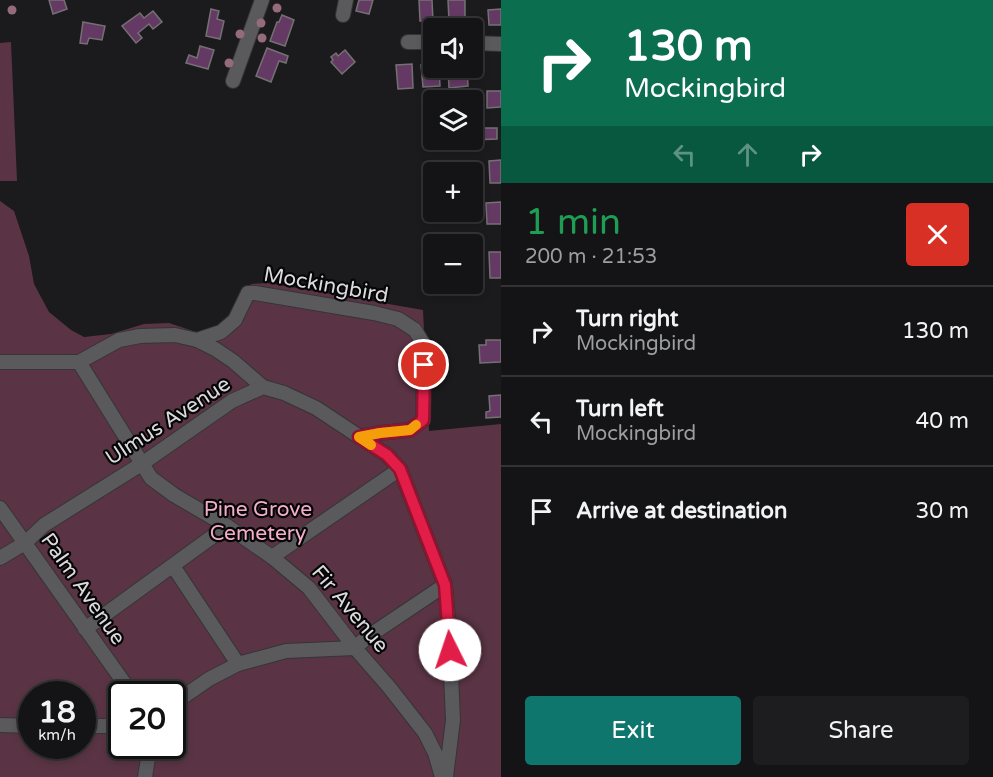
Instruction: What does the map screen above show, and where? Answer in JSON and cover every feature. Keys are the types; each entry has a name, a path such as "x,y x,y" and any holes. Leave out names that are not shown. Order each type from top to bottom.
{"street":[{"path":"233,81 262,0"},
{"path":"343,15 346,0"},
{"path":"408,42 423,42"},
{"path":"483,43 501,44"},
{"name":"Mockingbird","path":"197,340 221,332 235,320 248,293 374,313 398,319 415,330 424,345 423,420 410,430 359,437"},
{"path":"0,362 79,363 119,340 140,336 175,335 197,340 215,349 263,387"},
{"name":"Fir Avenue","path":"79,363 151,478 272,557 309,588 425,733 444,777"},
{"name":"Ulmus Avenue","path":"0,558 25,543 44,525 143,463 232,401 263,387 284,393 316,408 387,455 400,469 445,585 453,720 444,777"},
{"path":"272,557 400,469"},
{"name":"Palm Avenue","path":"0,508 123,681"},
{"path":"85,629 227,526"},
{"path":"173,566 238,664"},
{"path":"186,695 209,679 238,664 286,651 355,648 366,638 445,585"},
{"path":"0,725 18,726"},
{"path":"145,777 148,759"}],"green space":[{"path":"11,42 17,181 0,181 0,43"},
{"name":"Pine Grove Cemetery","path":"0,201 14,211 29,256 34,284 49,312 71,330 84,337 111,334 144,324 169,323 205,335 224,324 251,284 268,283 423,310 429,431 501,424 501,777 0,777"}],"building":[{"path":"49,0 64,0 67,9 53,14"},
{"path":"359,0 373,0 369,14 356,11"},
{"path":"419,0 432,0 433,18 423,18 423,21 420,21"},
{"path":"448,0 465,0 465,18 449,18"},
{"path":"211,9 219,11 217,19 224,21 220,39 206,36"},
{"path":"501,9 501,25 489,25 488,10"},
{"path":"153,11 162,22 153,29 149,24 138,33 142,38 136,43 122,26 140,13 144,18"},
{"path":"282,15 294,20 285,46 270,41"},
{"path":"83,22 105,26 102,40 89,38 87,44 80,43"},
{"path":"200,46 214,50 208,69 186,63 189,55 197,58"},
{"path":"267,48 288,56 286,63 279,61 271,82 256,76"},
{"path":"345,50 355,62 342,74 331,62 333,60 331,57 336,53 338,56"},
{"path":"412,64 413,88 398,89 396,65"},
{"path":"421,65 423,65 423,78 440,78 440,86 423,87"},
{"path":"448,78 468,78 468,86 449,88"},
{"path":"487,91 501,91 501,107 487,108"},
{"path":"483,128 497,128 497,139 483,140"},
{"path":"501,160 501,183 490,183 489,161"},
{"path":"501,202 501,224 487,224 486,203"},
{"path":"489,252 501,252 501,278 490,278"},
{"path":"486,340 501,340 501,362 480,363 479,345 486,345"},
{"path":"501,395 501,417 486,418 486,412 490,411 489,396"}],"slow traffic":[{"path":"371,445 359,437 410,430 416,425"}],"route":[{"path":"424,365 423,420 410,430 359,437 387,455 400,469 445,585 450,650"}]}
